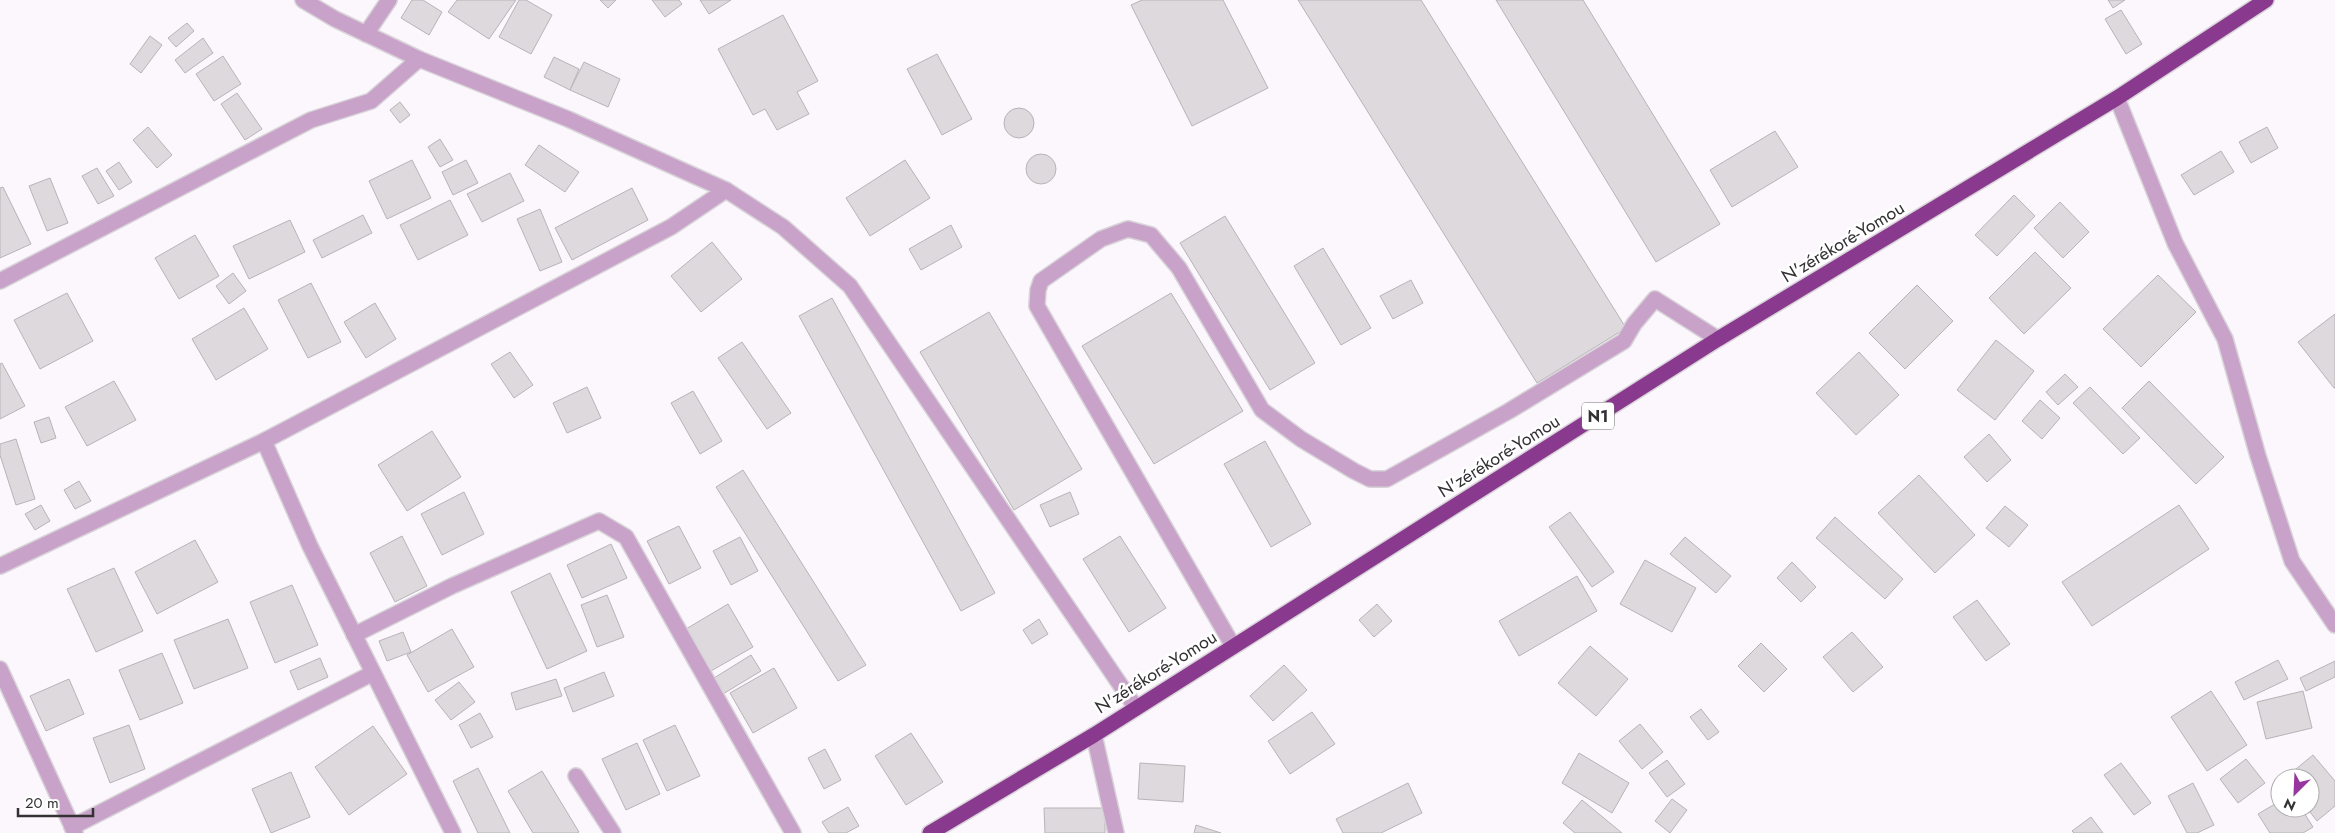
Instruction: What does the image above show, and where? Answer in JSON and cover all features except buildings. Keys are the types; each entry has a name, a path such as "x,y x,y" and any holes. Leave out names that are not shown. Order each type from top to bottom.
{"highway":[{"name":"N'zérékoré-Yomou","path":"930,833 1094,735 1718,339 2117,98 2266,0"}],"street":[{"path":"303,0 335,19 419,59 568,119 726,190 783,227 850,286 1136,708"},
{"path":"366,34 389,0"},
{"path":"0,281 311,120 371,101 419,59"},
{"path":"2117,98 2175,243 2225,338 2258,456 2292,561 2335,626"},
{"path":"0,566 264,441 671,227 726,190"},
{"path":"1233,646 1038,306 1038,290 1041,281 1100,240 1128,228 1151,234 1179,268 1262,410 1302,439 1370,479 1387,479 1510,411 1624,341 1634,324 1655,299 1718,339"},
{"path":"264,441 310,546 453,833"},
{"path":"354,635 452,586 599,521 626,537 793,833"},
{"path":"0,669 74,830 373,673"},
{"path":"1094,735 1116,833"},
{"path":"576,776 613,833"}]}
